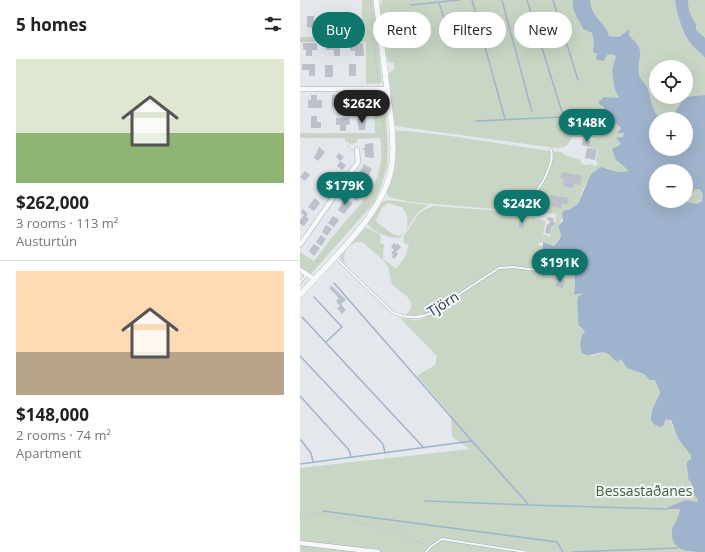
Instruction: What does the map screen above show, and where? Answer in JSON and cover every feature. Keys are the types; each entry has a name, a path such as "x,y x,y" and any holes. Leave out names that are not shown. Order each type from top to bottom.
{"street":[{"path":"300,295 368,219 380,202 388,182 392,165 393,145 376,0"},
{"path":"300,89 387,89"},
{"path":"300,245 358,162 357,150"},
{"path":"300,270 314,279"},
{"path":"300,543 378,552"}],"lane":[{"path":"505,210 522,202 539,190 545,181 552,160 551,150"},
{"name":"Tjörn","path":"334,256 392,312 398,315 413,318 420,318 429,314 499,268 505,266 529,268 543,273"},
{"path":"300,283 306,274"},
{"path":"426,552 431,546 442,539 525,552"}],"path":[{"path":"370,0 373,24"},
{"path":"300,41 373,40"},
{"path":"306,274 352,223 376,189 382,173 385,156 384,136 376,48"},
{"path":"300,136 384,136"},
{"path":"340,136 346,141 350,150 357,150"},
{"path":"300,513 337,516 361,522 431,546"}],"green space":[{"path":"362,0 374,0 375,12 373,12 373,48 379,48 382,83 366,84 365,12 362,12"},
{"name":"Bessastaðanes","path":"382,0 573,0 575,11 583,29 592,33 594,42 593,50 607,55 611,54 616,56 612,70 614,87 619,98 604,97 600,100 600,105 605,107 614,121 621,128 618,132 624,133 620,142 621,144 616,146 614,150 619,163 629,171 618,172 606,168 592,173 583,189 578,204 566,211 558,227 562,232 562,237 554,246 545,242 539,243 538,245 543,246 543,250 553,255 569,259 573,267 576,280 574,293 577,295 583,293 579,297 577,305 579,327 585,331 580,341 582,353 592,356 602,352 607,353 621,359 629,369 644,374 650,380 655,380 660,391 650,415 651,420 665,423 666,419 669,418 673,427 705,423 705,552 300,552 300,468 470,449 452,437 451,415 417,376 435,365 437,356 400,318 414,320 425,318 498,269 517,267 503,266 497,268 430,313 423,315 405,315 410,310 411,302 393,285 387,265 379,256 364,243 359,242 351,245 345,251 344,260 346,265 339,257 365,228 367,228 379,234 381,237 380,243 384,244 383,259 397,268 407,254 409,245 404,243 403,237 420,212 433,206 518,212 520,216 517,227 523,229 527,214 533,215 536,219 546,221 543,234 550,237 552,227 555,227 556,214 410,202 389,197 386,192 394,130 444,135 561,152 565,155 580,160 582,164 592,164 595,166 598,164 596,160 598,150 590,149 594,137 572,137 567,146 556,148 395,126 387,75 394,69 394,63 389,62 384,48 431,48 431,12 381,12 380,6"},
{"path":"590,0 675,0 679,18 690,43 705,58 705,95 699,97 693,97 693,60 649,60 649,95 647,87 639,74 640,50 629,35 630,30 619,37 609,36 591,7"},
{"path":"688,0 705,0 705,38 696,31 696,25 689,11"},
{"path":"300,37 312,37 312,42 300,42"},
{"path":"384,91 388,148 387,167 380,189 374,203 311,274 300,267 300,252 314,261 368,194 378,175 381,152 380,138 358,139 356,143 350,144 344,138 300,138 300,133 375,133 373,92"},
{"path":"651,104 681,104 675,112 655,112"},
{"path":"696,189 699,189 703,194 702,200 696,204 693,204 693,193"},
{"path":"387,200 429,205 419,211 406,230 407,216 401,207 388,203 382,208 376,220 378,223 393,234 403,234 401,237 392,238 377,232 367,223 381,202"}],"water":[{"path":"573,0 590,0 593,12 605,27 609,36 619,37 630,29 629,35 635,41 640,50 639,74 647,87 649,104 651,104 655,112 649,112 649,156 693,156 693,112 675,112 681,104 693,104 693,96 705,95 705,552 681,549 673,540 672,530 680,509 668,509 668,507 686,500 697,502 698,499 692,493 693,486 688,478 687,462 691,459 691,455 679,440 671,420 666,419 663,426 660,427 652,421 652,411 660,392 655,380 650,380 644,374 627,368 621,359 617,362 606,353 603,352 586,355 582,353 580,342 585,331 578,325 577,304 578,297 583,293 574,295 575,277 569,259 553,255 543,250 543,242 554,246 560,239 561,232 558,226 563,221 562,213 563,211 578,204 592,173 601,167 618,172 629,171 616,160 612,149 621,144 616,138 623,137 624,133 617,133 621,128 605,112 604,107 598,102 604,97 619,98 614,87 612,70 616,56 611,54 607,55 604,61 596,60 597,53 594,53 593,50 594,42 592,33 583,29 573,8"},
{"path":"675,0 688,0 689,11 696,25 696,30 705,38 705,58 695,49 687,38 677,12"}],"building":[{"path":"307,16 312,16 312,28 307,27"},
{"path":"303,43 312,43 312,48 317,48 317,50 312,50 312,56 306,56 306,50 303,50"},
{"path":"326,48 340,48 340,56 334,56 334,50 326,50"},
{"path":"350,48 363,48 364,56 355,56 355,51 350,51"},
{"path":"302,64 315,64 315,76 309,76 309,70 302,70"},
{"path":"349,64 356,64 356,76 349,76"},
{"path":"325,65 333,65 333,77 325,77"},
{"path":"338,94 338,100 346,100 346,107 332,107 332,95"},
{"path":"311,95 317,95 317,100 322,100 322,108 308,108 308,100 311,100"},
{"path":"356,95 363,95 363,107 356,107"},
{"path":"364,102 370,102 370,108 364,108"},
{"path":"311,116 317,116 317,122 321,122 321,128 311,128"},
{"path":"336,118 349,118 350,124 346,125 346,131 340,131 340,125 336,125"},
{"path":"357,119 366,119 365,130 359,130"},
{"path":"583,140 591,141 590,147 582,145"},
{"path":"373,143 374,157 365,157 365,150 363,150 363,148 365,148 365,144"},
{"path":"319,147 325,152 318,161 314,158"},
{"path":"587,148 597,150 595,160 585,158"},
{"path":"339,153 344,157 340,161 336,157"},
{"path":"340,161 346,165 342,170 337,166"},
{"path":"364,164 372,169 365,181 358,176"},
{"path":"305,171 310,175 305,181 300,177"},
{"path":"562,172 582,176 580,185 574,183 573,188 563,186 564,179 560,178"},
{"path":"327,182 332,185 326,192 322,189"},
{"path":"357,182 363,187 357,201 351,197 357,189 354,187"},
{"path":"551,195 569,198 567,205 562,204 561,208 552,206 553,200 550,199"},
{"path":"315,198 320,203 314,211 308,207"},
{"path":"345,198 353,203 344,214 338,210"},
{"path":"303,209 308,214 306,217 309,219 304,226 300,224 300,220 304,215 301,212"},
{"path":"333,216 339,220 334,227 328,223"},
{"path":"548,217 554,218 553,221 555,222 554,227 552,226 550,234 545,233 547,224 549,224 550,221 547,220"},
{"path":"520,219 525,221 523,229 518,227"},
{"path":"326,225 332,229 327,236 322,232"},
{"path":"321,235 326,239 321,246 316,242"},
{"path":"394,243 396,245 397,243 401,247 396,252 398,254 394,259 391,253 394,250 391,247"},
{"path":"314,244 320,248 314,256 309,251"},
{"path":"556,277 564,280 563,288 556,286"},
{"path":"332,286 346,300 341,304 346,310 342,314 337,308 340,306 336,301 339,298 329,288"}],"waterway":[{"path":"411,5 459,0"},
{"path":"472,0 505,119"},
{"path":"502,0 532,112"},
{"path":"527,0 562,112"},
{"path":"553,0 578,80"},
{"path":"439,3 442,12"},
{"path":"476,121 608,115"},
{"path":"334,283 472,441"},
{"path":"314,297 342,327 326,342"},
{"path":"302,317 424,448"},
{"path":"300,356 383,444 385,453"},
{"path":"300,396 349,450 351,457"},
{"path":"300,439 311,453 313,462"},
{"path":"300,464 472,441 529,505 668,509"},
{"path":"425,501 529,505"},
{"path":"323,511 557,542 563,552"},
{"path":"573,552 677,548"}]}
